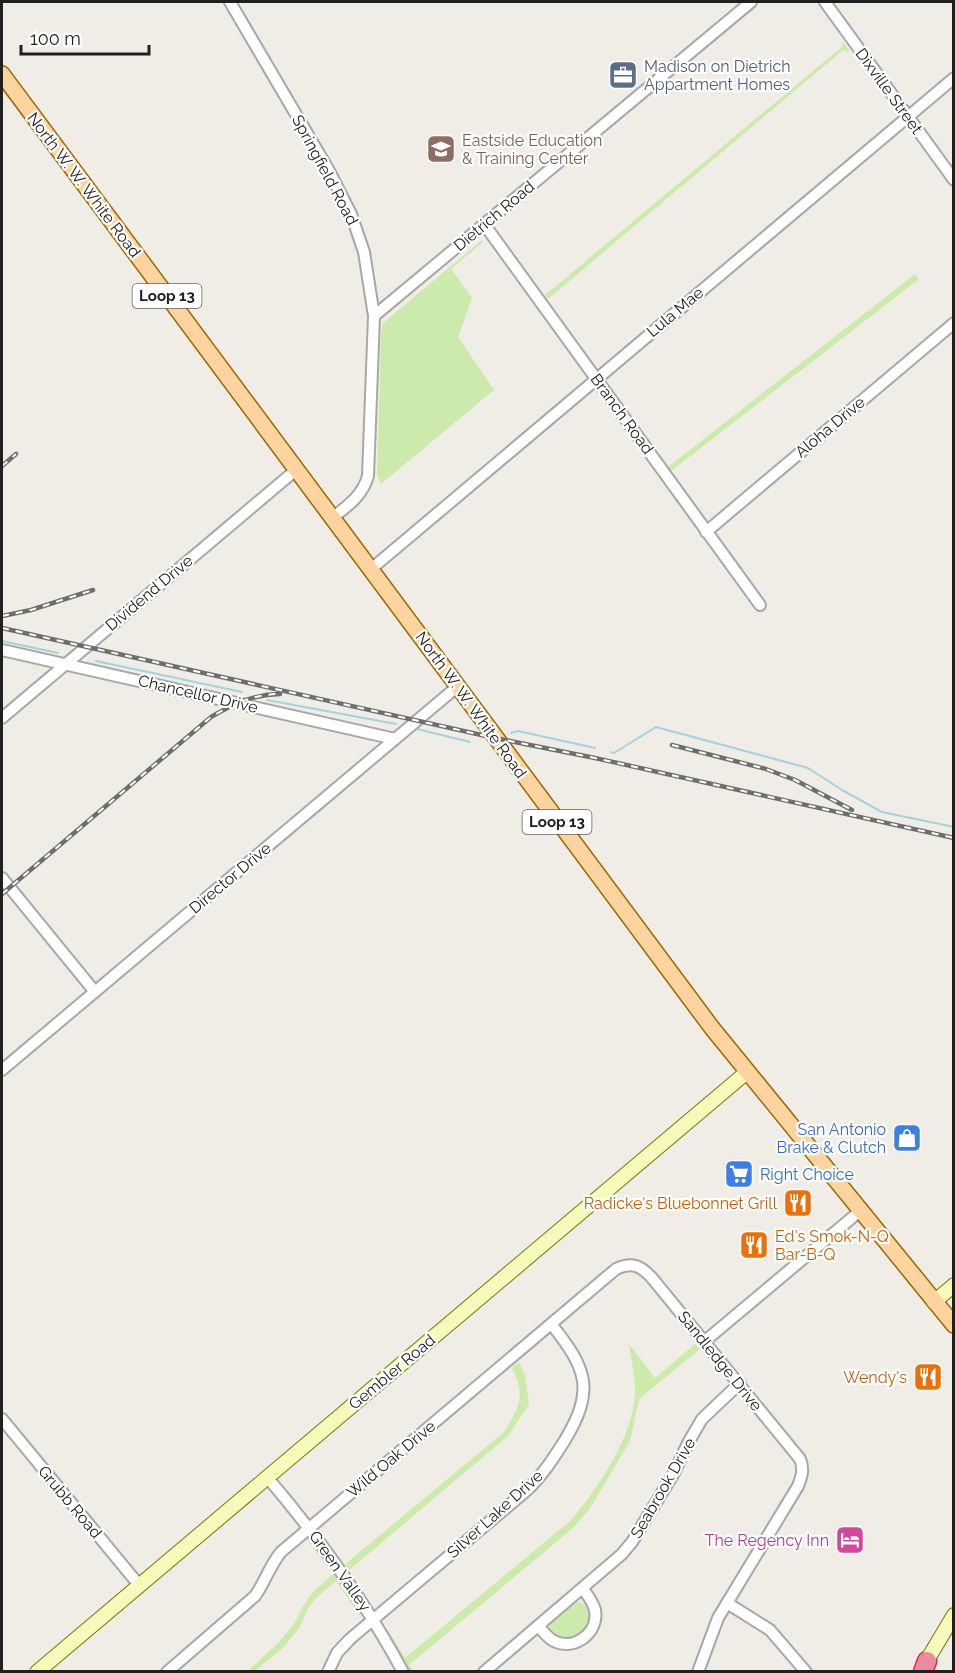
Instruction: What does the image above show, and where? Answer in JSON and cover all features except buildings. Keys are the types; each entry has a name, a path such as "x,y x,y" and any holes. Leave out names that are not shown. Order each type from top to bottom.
{"main road":[{"name":"North W. W. White Road","path":"2,74 659,958 747,1072 954,1325"},
{"name":"Gembler Road","path":"37,1671 747,1072"},
{"path":"934,1302 954,1286"},
{"path":"924,1668 954,1615"}],"street":[{"name":"Springfield Road","path":"230,2 328,169 351,214 364,252 374,316 368,476 357,496 332,518"},
{"name":"Dietrich Road","path":"374,316 751,2"},
{"name":"Dixville Street","path":"825,2 954,180"},
{"name":"Lula Mae","path":"370,570 954,78"},
{"name":"Branch Road","path":"484,224 760,605"},
{"name":"Aloha Drive","path":"706,532 954,322"},
{"name":"Dividend Drive","path":"2,718 297,469"},
{"name":"Chancellor Drive","path":"2,650 395,739"},
{"name":"Director Drive","path":"2,1070 458,686"},
{"path":"2,878 95,992"},
{"path":"705,1341 860,1211"},
{"name":"Wild Oak Drive","path":"167,1671 249,1603 261,1588 276,1558 310,1528 616,1269 624,1265 632,1265"},
{"name":"Sandledge Drive","path":"632,1265 642,1267 705,1341 800,1459 802,1465 802,1475 798,1486 727,1603"},
{"name":"Silver Lake Drive","path":"328,1671 342,1647 526,1491 538,1480 553,1460 576,1422 584,1400 584,1389 574,1353 552,1324"},
{"name":"Seabrook Drive","path":"484,1671 583,1590 632,1542 674,1473 702,1419 740,1383"},
{"name":"Grubb Road","path":"2,1419 139,1585"},
{"name":"Green Valley","path":"267,1477 310,1528 349,1581 403,1671"},
{"path":"538,1626 557,1642 574,1643 585,1638 594,1624 596,1615 593,1604 583,1590"},
{"path":"698,1671 718,1618 727,1603 770,1630 806,1671"}],"green space":[{"path":"842,41 850,52 843,50 548,299 545,295 843,46"},
{"path":"481,241 484,241 451,269 472,298 458,337 494,390 381,484 377,475 383,323"},
{"path":"915,274 919,279 671,471 668,467"},
{"path":"629,1344 655,1378 695,1344 700,1349 639,1399 630,1441 589,1510 573,1528 409,1665 413,1671 408,1671 385,1626 405,1658 570,1521 603,1477 622,1442 633,1407 635,1384"},
{"path":"519,1362 525,1375 529,1404 508,1436 348,1571 345,1565 350,1560 504,1432 519,1401 519,1387 512,1368"},
{"path":"308,1541 316,1546 341,1581 354,1601 360,1616 336,1581 316,1598 307,1610 300,1627 283,1648 255,1671 248,1671 278,1643 294,1624 313,1592 333,1574"},
{"path":"580,1602 589,1614 584,1628 571,1637 562,1638 553,1635 549,1629 553,1621 566,1609"}],"waterway":[{"path":"2,641 58,653"},
{"path":"96,661 242,692"},
{"path":"267,700 396,724"},
{"path":"611,752 614,753 656,727 808,768 882,812 954,827"},
{"path":"417,729 470,742"},
{"path":"511,733 518,731 595,748"}],"railway":[{"path":"2,466 16,454"},
{"path":"2,616 31,610 93,590"},
{"path":"2,628 954,838"},
{"path":"2,894 211,717 244,701 280,694"},
{"path":"672,745 766,769 795,780 852,810"}],"place":[{"name":"Madison on Dietrich Appartment Homes","path":"623,75"},
{"name":"Eastside Education & Training Center","path":"441,149"},
{"name":"San Antonio Brake & Clutch","path":"907,1138"},
{"name":"Right Choice","path":"739,1174"},
{"name":"Radicke's Bluebonnet Grill","path":"798,1203"},
{"name":"Ed's Smok-N-Q Bar-B-Q","path":"754,1245"},
{"name":"Wendy's","path":"928,1377"},
{"name":"The Regency Inn","path":"850,1540"}]}
